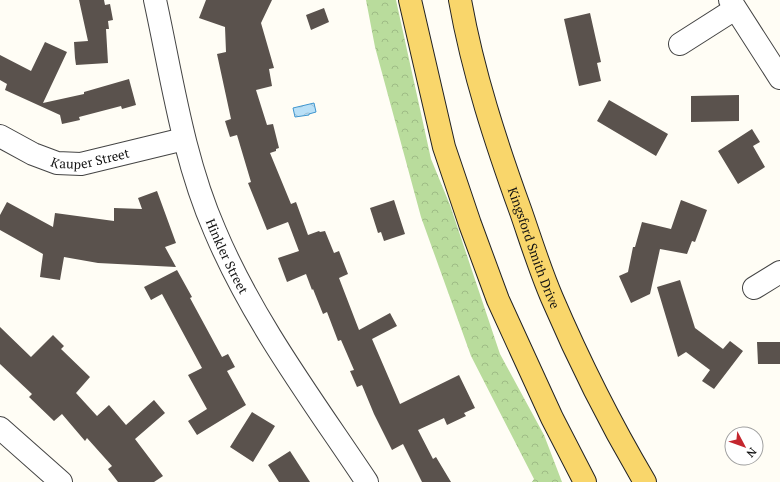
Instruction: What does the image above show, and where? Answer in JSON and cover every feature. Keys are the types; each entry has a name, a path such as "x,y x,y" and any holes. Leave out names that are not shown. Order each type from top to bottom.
{"main road":[{"path":"410,0 444,147 472,231 498,300 552,418 585,482"},
{"name":"Kingsford Smith Drive","path":"460,0 480,86 498,148 552,297 598,397 645,482"}],"street":[{"name":"Hinkler Street","path":"155,0 184,139 214,231 242,290 259,319 367,482"},
{"path":"680,44 732,4 780,78"},
{"name":"Kauper Street","path":"0,136 33,154 57,163 81,164 184,139"},
{"path":"754,288 780,272"},
{"path":"0,428 61,482"}],"green space":[{"path":"366,0 396,0 431,159 450,205 500,354 544,435 562,482 532,482 534,479 471,356 421,217 375,47"}],"water":[{"path":"314,103 316,112 309,115 295,117 293,108"}],"building":[{"path":"79,0 104,0 105,5 110,4 113,20 108,21 109,29 106,29 108,63 76,65 74,42 88,41"},
{"path":"206,0 272,0 261,23 274,68 269,69 272,86 256,90 267,125 273,124 279,148 270,153 291,204 296,202 308,235 319,231 325,231 334,253 339,251 348,274 339,278 359,330 390,313 397,326 372,339 400,404 459,375 475,408 464,413 466,416 447,425 444,418 418,430 433,459 436,457 451,482 422,482 403,444 392,450 374,414 362,385 357,387 350,371 354,370 341,340 338,341 327,312 323,314 306,274 287,282 278,258 299,251 288,222 267,230 248,183 251,182 237,135 230,137 225,121 231,119 217,54 226,52 225,27 199,18"},
{"path":"324,8 329,22 311,30 306,15"},
{"path":"590,13 601,62 597,63 601,81 579,86 564,19"},
{"path":"45,42 67,52 43,103 84,94 84,92 129,79 136,105 122,109 121,106 79,117 80,120 62,124 60,115 5,90 7,84 0,80 0,55 31,71"},
{"path":"739,95 739,121 691,122 691,96"},
{"path":"609,100 668,134 656,156 597,121"},
{"path":"752,129 760,142 753,146 765,167 738,184 718,151"},
{"path":"157,191 176,243 165,247 176,267 98,263 64,257 60,280 40,277 43,254 0,230 0,215 7,202 53,227 55,213 114,221 114,208 142,209 138,198"},
{"path":"394,200 405,234 384,241 381,232 378,233 370,208"},
{"path":"681,200 707,210 695,242 692,241 687,254 660,249 650,294 631,303 619,276 628,272 633,247 635,247 642,222 671,229"},
{"path":"177,270 192,297 190,298 222,357 228,354 235,367 227,371 246,405 197,435 188,421 207,409 188,375 202,368 162,294 151,300 144,287"},
{"path":"680,280 695,328 723,349 730,341 743,351 714,389 702,381 710,370 686,352 678,357 657,287"},
{"path":"0,327 31,357 53,335 64,346 61,349 90,377 76,393 97,416 109,405 126,425 154,400 165,413 135,439 163,476 154,482 118,482 108,469 112,466 87,438 85,441 62,414 54,421 29,397 32,394 0,364"},
{"path":"757,342 780,342 780,364 758,364"},
{"path":"252,412 275,426 253,462 230,447"},
{"path":"290,451 310,482 279,482 268,465"}]}
